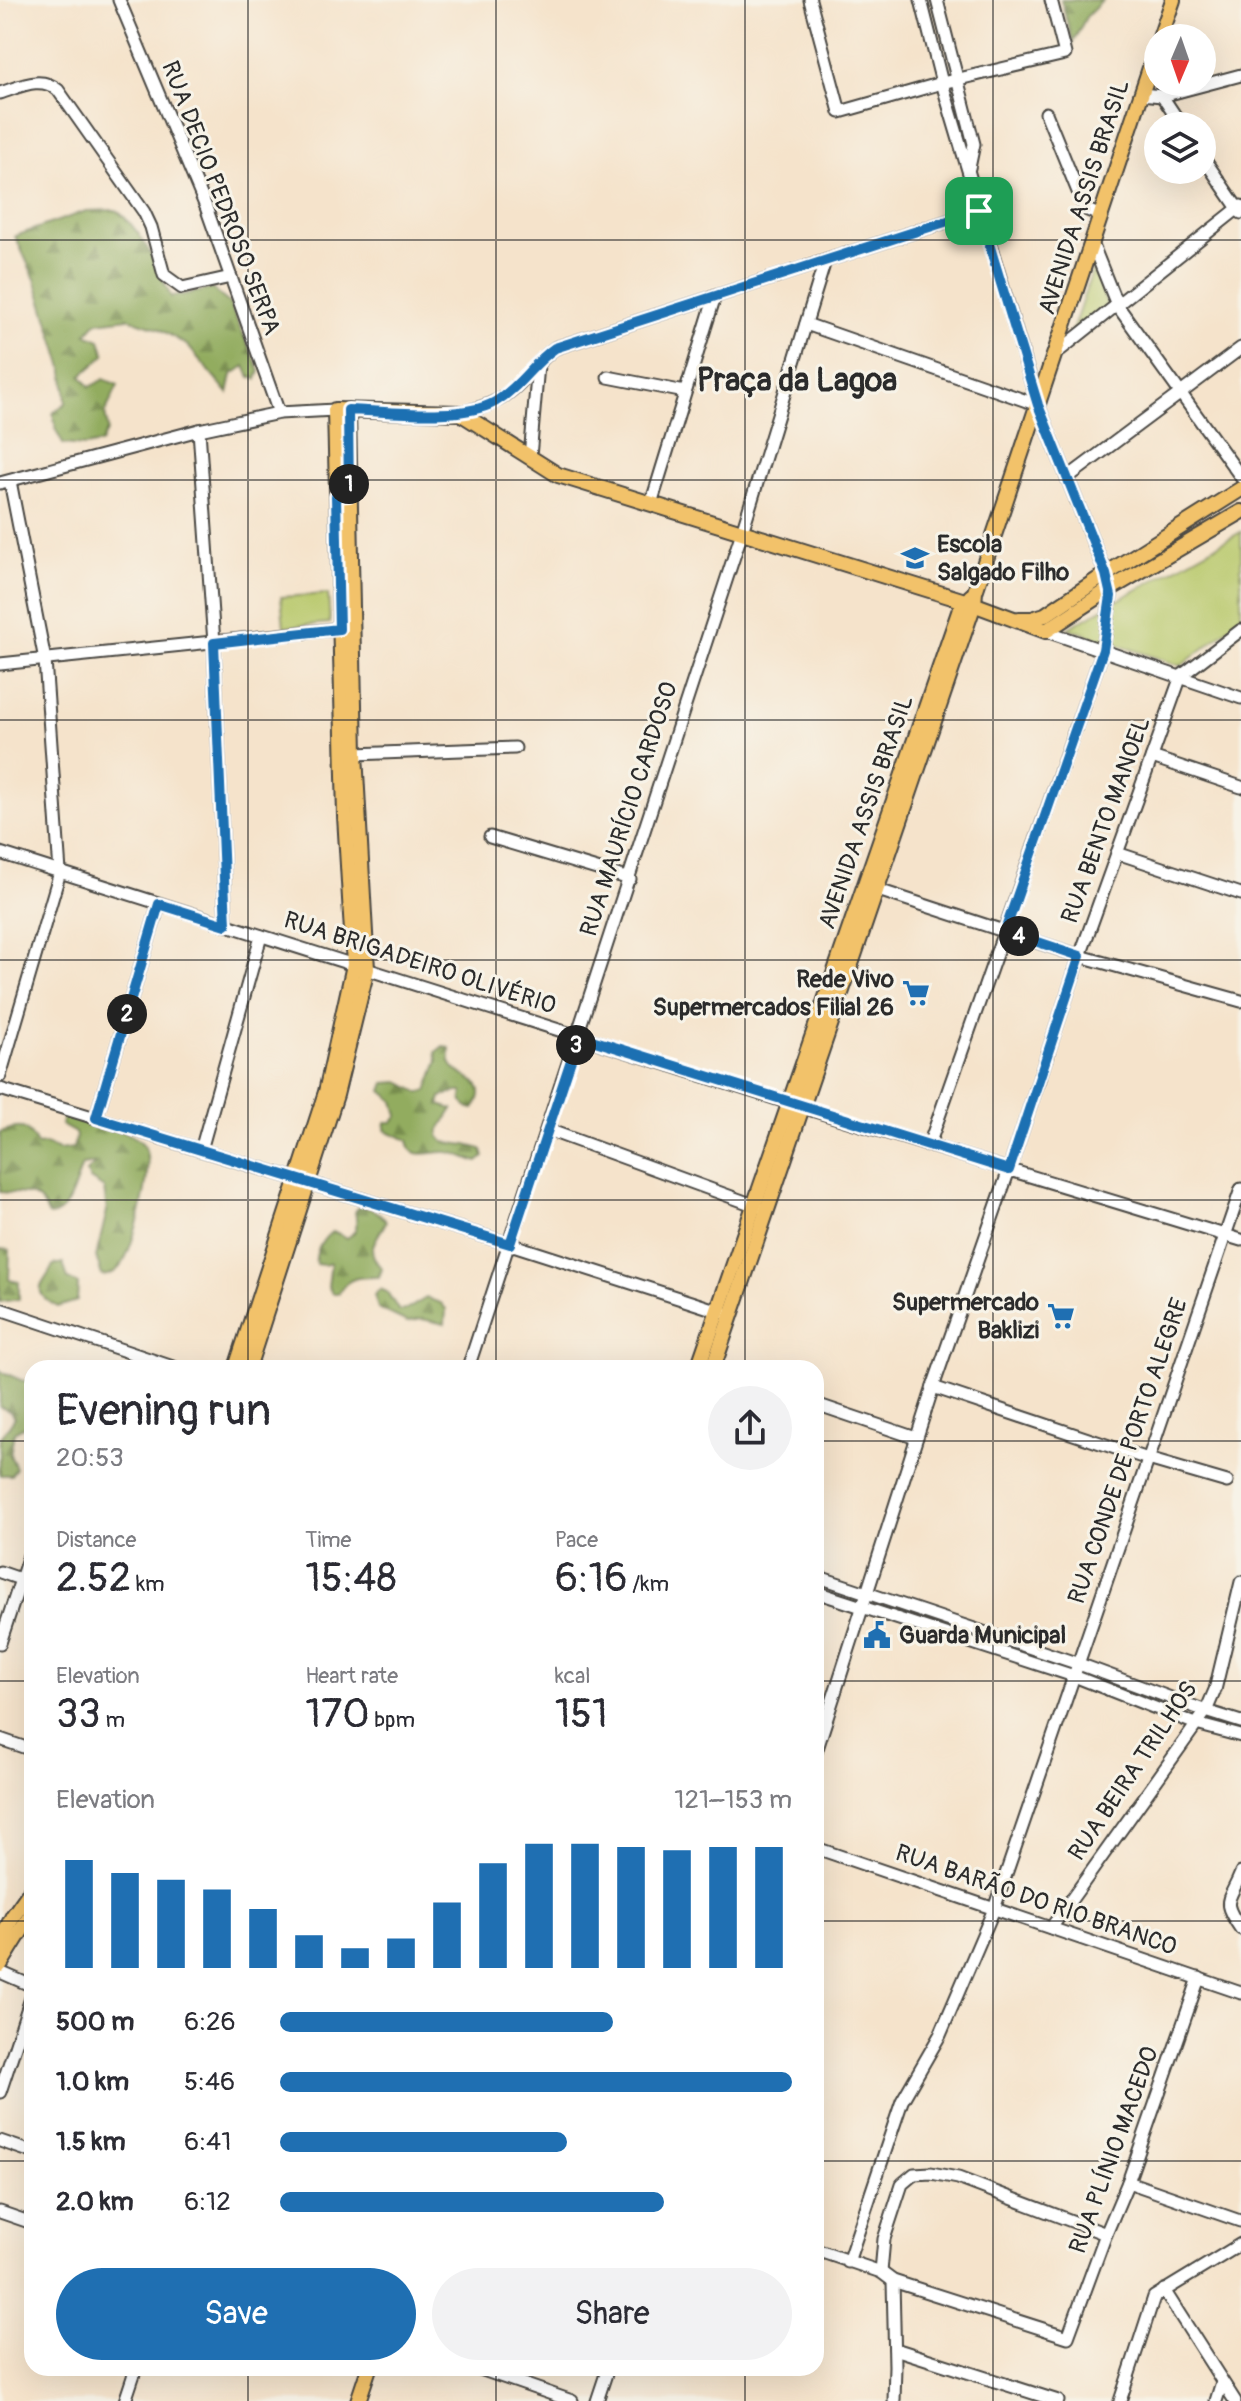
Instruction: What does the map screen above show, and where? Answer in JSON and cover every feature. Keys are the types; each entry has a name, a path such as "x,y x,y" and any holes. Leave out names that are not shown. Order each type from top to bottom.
{"main road":[{"path":"1165,24 1173,0"},
{"name":"AVENIDA ASSIS BRASIL","path":"707,1360 1038,405 1144,85"},
{"path":"250,1360 263,1304 331,1094 361,967 351,816 341,410 460,413 558,475 971,599 1046,631 1110,589 1241,512"},
{"path":"1014,619 1045,615 1241,489"},
{"path":"348,685 355,754 351,816"},
{"path":"239,1360 263,1304"},
{"path":"0,1942 24,1900"},
{"path":"0,1965 24,1926"},
{"path":"358,2401 366,2376"}],"street":[{"name":"RUA DECIO PEDROSO SERPA","path":"119,0 202,196 279,413"},
{"path":"810,0 840,112 942,83 1065,54 1051,0"},
{"path":"921,0 942,83 1038,405 1110,589 1103,650 929,1145"},
{"path":"937,0 974,144 969,169"},
{"path":"1216,82 1241,75"},
{"path":"0,93 42,82 58,90 144,212 164,275 170,280 182,288 231,277"},
{"path":"1162,96 1173,112"},
{"path":"1046,113 1085,209 1101,216"},
{"path":"955,124 968,120"},
{"path":"1054,355 1240,210 1216,176"},
{"path":"460,413 493,403 555,348 979,211"},
{"path":"1092,243 1117,305 1241,477"},
{"name":"RUA MAURÍCIO CARDOSO","path":"471,1360 742,532 825,261"},
{"path":"651,504 715,296"},
{"path":"806,324 1038,405"},
{"path":"1067,478 1241,348"},
{"path":"530,457 538,365"},
{"path":"608,377 685,392"},
{"path":"0,1076 60,872 45,660 5,482 199,430 279,413 341,410"},
{"path":"199,430 214,643 226,925"},
{"path":"0,664 346,628"},
{"path":"1181,676 1241,630"},
{"path":"1046,631 1241,698"},
{"name":"RUA BENTO MANOEL","path":"824,1727 933,1387 1080,956 1181,676"},
{"path":"355,754 515,748"},
{"path":"1152,757 1241,787"},
{"path":"490,837 630,879"},
{"name":"RUA BRIGADEIRO OLIVÉRIO","path":"0,853 796,1105 1241,1240"},
{"path":"1117,853 1241,894"},
{"path":"870,888 1080,956 1241,1001"},
{"path":"96,1118 159,904"},
{"path":"201,1150 261,936"},
{"path":"0,1089 510,1244 724,1313"},
{"path":"548,1130 761,1208"},
{"name":"RUA CONDE DE PORTO ALEGRE","path":"994,1909 1241,1189"},
{"path":"0,1309 152,1360"},
{"path":"933,1387 1148,1459 1227,1482"},
{"path":"824,1407 916,1438"},
{"path":"0,1572 24,1580"},
{"path":"824,1579 1241,1722"},
{"name":"RUA BEIRA TRILHOS","path":"1051,1928 1206,1711 1215,1690 1241,1582"},
{"path":"0,1642 24,1588"},
{"path":"824,1595 1074,1676 1196,1724 1241,1736"},
{"path":"0,1739 24,1747"},
{"name":"RUA BARÃO DO RIO BRANCO","path":"824,1851 1241,1993"},
{"path":"1241,1873 1238,1885 1228,1899 1228,1910 1241,1929"},
{"path":"848,2262 902,2101 940,2035 994,1909"},
{"path":"0,1972 24,1982"},
{"name":"RUA PLÍNIO MACEDO","path":"893,2281 1068,2337 1128,2182 1199,1978"},
{"path":"0,2092 24,2019"},
{"path":"0,2141 24,2149"},
{"path":"881,2272 884,2239 902,2184 914,2174 931,2173 958,2178 1106,2234"},
{"path":"1128,2182 1240,2221"},
{"path":"0,2212 24,2220"},
{"path":"1241,2215 1241,2229"},
{"path":"1120,2401 1154,2297 1241,2244"},
{"path":"824,2253 881,2272 893,2281 894,2401"},
{"path":"1164,2290 1235,2401"},
{"path":"895,2349 1025,2396 1058,2401"},
{"path":"125,2401 133,2376"},
{"path":"500,2376 572,2401"},
{"path":"597,2401 605,2376"},
{"path":"1216,2401 1222,2382"}],"green space":[{"path":"1061,0 1103,0 1086,17 1073,42"},
{"path":"116,210 142,238 171,297 212,289 229,303 260,371 257,379 250,377 245,366 232,375 228,393 188,346 160,329 128,318 97,322 86,334 100,340 105,355 81,376 90,387 104,379 118,385 105,413 108,429 101,443 85,446 63,444 53,413 66,403 64,371 35,279 15,236 86,211"},
{"path":"1093,269 1109,309 1069,340"},
{"path":"1241,532 1241,619 1181,666 1068,628"},
{"path":"328,594 330,623 284,627 281,597"},
{"path":"442,1047 450,1048 450,1062 454,1068 472,1080 480,1091 474,1109 466,1107 462,1100 463,1092 441,1097 439,1105 453,1109 439,1136 444,1142 482,1149 484,1157 478,1162 450,1152 417,1153 408,1140 385,1130 386,1122 393,1122 398,1116 394,1101 382,1091 385,1083 400,1082 420,1093 427,1091 438,1061 436,1052"},
{"path":"63,1116 109,1126 128,1134 142,1143 146,1152 146,1184 132,1240 120,1266 108,1275 102,1276 96,1257 107,1211 104,1188 90,1179 86,1172 96,1163 82,1165 67,1204 56,1214 49,1216 36,1197 0,1192 0,1132 22,1128 30,1133 37,1145 45,1144 59,1150 73,1148 75,1133 61,1125"},
{"path":"361,1206 379,1213 386,1222 372,1251 382,1269 379,1277 355,1279 346,1283 339,1293 332,1293 328,1286 331,1263 316,1264 318,1250 333,1231 347,1238 354,1233 357,1223 355,1211"},
{"path":"0,1249 10,1250 9,1280 19,1282 19,1299 0,1302"},
{"path":"63,1263 68,1279 78,1284 77,1301 58,1307 43,1296 41,1287 53,1265"},
{"path":"380,1289 387,1292 399,1311 426,1298 441,1303 446,1309 445,1324 422,1319 407,1322 378,1308 374,1295"},
{"path":"0,1371 24,1381 24,1426 14,1432 10,1455 16,1468 11,1475 0,1475 0,1439 15,1417 0,1407"}],"place":[{"name":"Escola Salgado Filho","path":"915,558"},
{"name":"Rede Vivo Supermercados Filial 26","path":"916,993"},
{"name":"Supermercado Baklizi","path":"1061,1316"},
{"name":"Guarda Municipal","path":"877,1635"}],"district":[{"name":"Praça da Lagoa","path":"797,381"}],"route":[{"path":"979,211 1038,405 1106,574 1111,596 1103,650 1005,931 1080,956 1009,1170 579,1036 510,1244 96,1118 159,904 226,925 214,643 339,629 336,496 349,495 348,410 460,413 493,403 555,348 979,211"}]}
